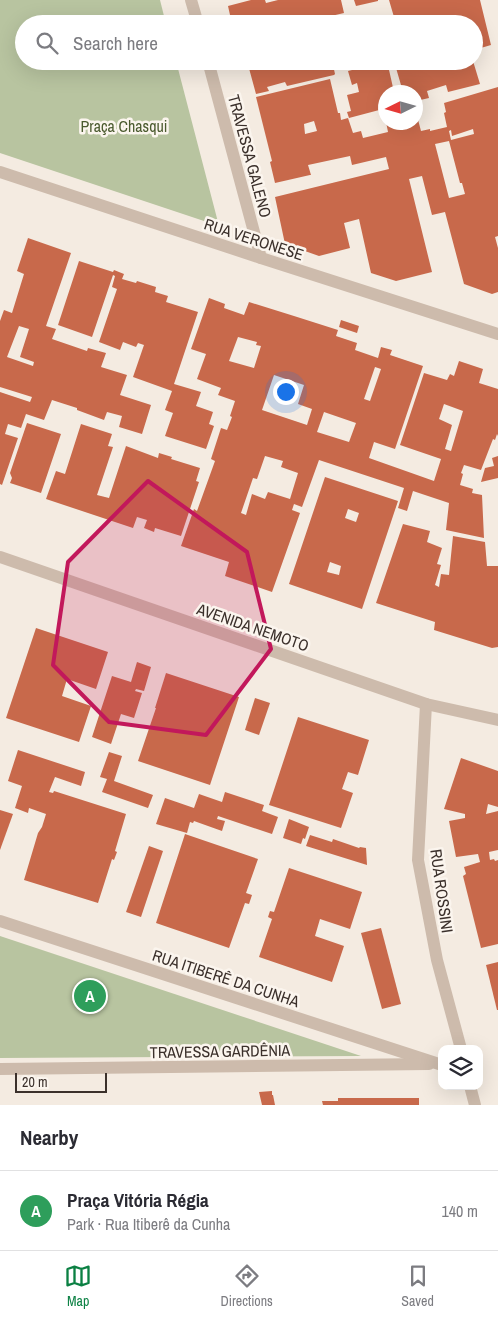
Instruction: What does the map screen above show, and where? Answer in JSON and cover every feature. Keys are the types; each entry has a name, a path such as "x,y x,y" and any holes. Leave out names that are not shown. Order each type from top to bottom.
{"street":[{"path":"191,0 195,15"},
{"name":"TRAVESSA GALENO","path":"210,70 261,258"},
{"name":"RUA VERONESE","path":"0,172 498,334"},
{"name":"AVENIDA NEMOTO","path":"0,557 426,704 498,720"},
{"name":"RUA ROSSINI","path":"426,704 418,860 437,960 459,1045"},
{"name":"RUA ITIBERÊ DA CUNHA","path":"0,921 438,1063"},
{"name":"TRAVESSA GARDÊNIA","path":"0,1069 438,1064"},
{"path":"471,1090 474,1105"}],"highlighted area":[{"path":"148,481 247,552 271,649 206,735 109,722 53,665 68,562"}],"green space":[{"name":"Praça Chasqui","path":"0,0 160,0 164,15 15,15 15,70 178,70 219,226 0,153"},
{"path":"0,936 361,1056 0,1058"}],"building":[{"path":"251,0 265,0 266,3 278,0 341,0 344,13 335,15 230,15 228,6"},
{"path":"354,0 378,0 378,1 356,6"},
{"path":"389,0 480,0 491,45 483,47 483,15 393,15"},
{"path":"249,70 334,70 334,75 287,86 285,82 267,87 269,91 256,94"},
{"path":"352,70 389,70 392,85 378,85 378,110 349,118 347,112 351,111 347,95 359,92 357,83 352,85 348,71"},
{"path":"397,70 476,70 480,84 448,92 446,85 427,91 429,98 423,99 423,85 401,85"},
{"path":"330,79 341,120 348,118 353,133 361,131 363,138 388,132 388,130 421,131 430,129 430,131 447,127 444,103 498,87 498,236 495,237 498,248 498,292 492,294 464,284 445,212 432,215 422,176 409,179 432,272 396,281 371,273 359,219 344,223 350,248 319,256 285,244 275,197 389,169 386,157 352,165 350,156 308,165 311,175 275,183 270,162 272,161 256,97","holes":["314,121 317,131 305,134 304,124","473,129 474,134 451,140 449,131 451,130 452,136","449,141 460,183 462,183 465,194 449,198 435,144"]},
{"path":"28,238 71,253 46,326 56,329 52,339 87,351 88,348 106,353 101,367 127,375 120,395 151,405 142,434 119,427 122,416 107,412 104,420 77,410 77,408 52,400 44,420 26,414 21,428 8,424 5,434 18,438 2,485 0,484 0,392 30,402 32,397 0,387 0,321 4,310 12,313 24,274 17,271","holes":["19,326 29,329 20,357 34,362 33,366 7,357"]},
{"path":"79,261 124,274 122,279 156,287 155,292 168,296 166,302 198,312 174,384 201,392 196,406 213,412 209,424 214,426 206,449 165,436 173,413 165,410 172,391 133,377 144,345 138,343 136,347 123,342 120,350 99,342 117,289 112,287 115,276 113,275 92,337 58,325"},
{"path":"209,298 225,304 224,308 244,315 249,302 294,316 338,330 336,336 357,343 355,350 378,358 381,347 392,350 390,355 423,366 395,449 374,442 369,458 434,481 441,459 400,445 424,373 447,380 450,374 454,376 459,361 483,369 479,383 498,389 498,436 497,434 495,440 493,439 481,470 464,465 460,485 473,489 472,493 482,495 484,538 446,530 449,503 413,491 407,511 398,508 404,488 319,460 302,507 294,504 292,510 300,513 272,592 225,576 229,562 181,546 194,509 197,511 215,461 211,459 221,428 227,430 235,401 218,395 221,388 197,379 206,354 191,349","holes":["238,337 257,342 256,345 261,346 254,368 229,361","375,367 381,369 370,401 364,399","274,375 304,385 298,404 312,409 307,425 262,410","444,404 463,411 451,451 445,449 452,425 439,419","324,412 356,423 349,442 317,432","265,456 283,461 281,467 298,473 290,499 268,492 265,499 252,494 246,515 241,513 253,478 257,479"]},
{"path":"341,320 359,326 357,333 339,327"},
{"path":"27,423 61,434 41,493 10,483 12,478 10,473"},
{"path":"81,424 112,434 108,446 113,447 97,495 109,498 126,446 158,458 159,453 172,457 171,459 200,468 196,481 199,482 181,536 155,528 154,532 144,528 147,520 137,517 133,528 46,499 56,471 65,474"},
{"path":"498,456 498,478 481,482 485,468 494,466 492,458"},
{"path":"325,477 398,501 362,609 289,584","holes":["348,509 359,513 356,522 345,518","330,562 341,566 339,575 327,572"]},
{"path":"403,524 430,531 427,542 442,548 437,564 441,565 435,585 439,587 441,574 449,575 453,536 485,542 487,566 498,566 498,647 492,648 434,630 435,622 376,603"},
{"path":"36,628 108,652 96,689 67,679 62,696 91,706 79,742 6,718"},
{"path":"137,662 151,667 144,691 136,689 135,691 142,693 134,718 121,714 111,744 92,737 112,676 131,682"},
{"path":"166,673 239,697 210,785 138,761"},
{"path":"255,698 270,703 259,735 245,730"},
{"path":"298,717 369,740 358,775 348,772 342,789 353,793 341,828 269,805"},
{"path":"18,750 85,772 81,786 55,777 49,792 53,793 54,791 126,814 115,851 117,852 114,860 112,859 98,903 24,880 38,833 46,814 29,808 28,813 15,808 22,786 8,781"},
{"path":"109,752 122,756 114,781 153,795 148,808 102,792 107,779 100,777"},
{"path":"461,758 498,771 498,807 488,804 486,814 498,811 498,850 489,852 490,860 498,860 498,944 481,948 463,876 466,874 464,867 480,862 478,854 456,857 449,821 465,818 465,814 444,809"},
{"path":"225,792 264,805 262,811 278,817 272,834 218,816 217,819 225,821 222,831 194,821 193,823 190,822 187,833 156,824 165,798 194,808 199,794 222,802"},
{"path":"0,810 13,814 0,850"},
{"path":"289,819 309,827 301,844 283,838"},
{"path":"185,834 258,859 246,893 252,895 249,904 245,903 229,948 156,923"},
{"path":"310,835 332,842 333,839 359,848 366,848 367,865 306,846"},
{"path":"149,846 163,851 141,917 126,912"},
{"path":"289,868 362,892 350,929 320,919 315,936 344,946 332,982 259,957 272,919 268,917 270,911 274,912"},
{"path":"381,928 401,1004 382,1009 361,933"},
{"path":"498,962 498,1010 497,1010 486,965"},
{"path":"272,1091 275,1105 262,1105 259,1092"},
{"path":"338,1098 419,1098 419,1105 323,1105 322,1101 338,1101"}],"place":[{"name":"Praça Vitória Régia","path":"90,996"}]}
